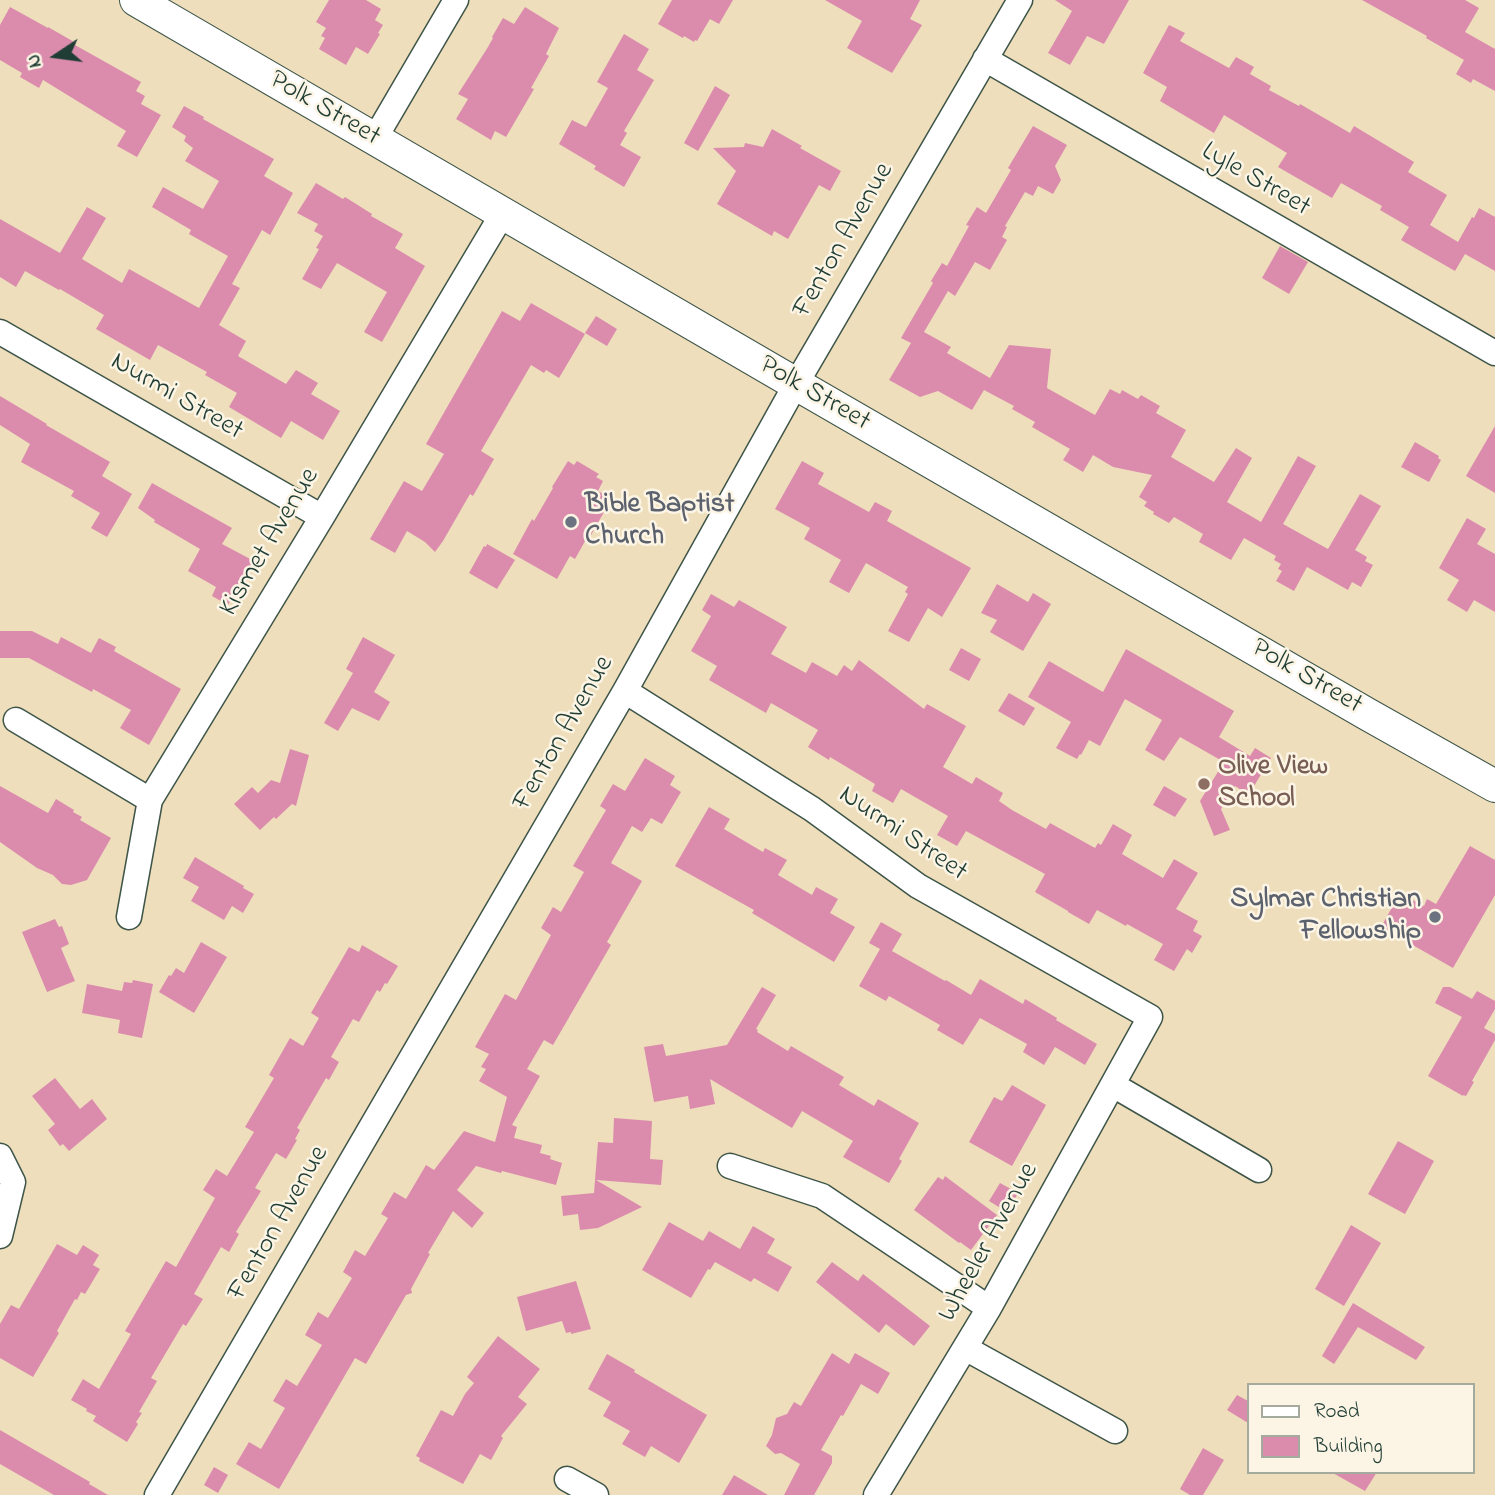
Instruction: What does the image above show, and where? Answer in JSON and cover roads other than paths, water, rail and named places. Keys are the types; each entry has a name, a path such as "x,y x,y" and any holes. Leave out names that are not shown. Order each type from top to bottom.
{"street":[{"name":"Polk Street","path":"136,0 1495,786"},
{"path":"374,140 456,0"},
{"name":"Fenton Avenue","path":"157,1495 625,691 796,384 1020,0"},
{"name":"Lyle Street","path":"985,59 1495,353"},
{"name":"Kismet Avenue","path":"129,917 150,800 503,213"},
{"name":"Nurmi Street","path":"0,332 322,517"},
{"name":"Nurmi Street","path":"625,691 812,809 918,886 1150,1017"},
{"path":"16,720 150,800"},
{"name":"Wheeler Avenue","path":"876,1495 989,1308 1150,1017"},
{"path":"1113,1085 1259,1170"},
{"path":"0,1156 13,1182 0,1236"},
{"path":"730,1166 822,1196 989,1308"},
{"path":"965,1348 1115,1431"},
{"path":"567,1479 596,1495"}],"place":[{"name":"Bible Baptist Church","path":"571,522"},
{"name":"Olive View School","path":"1204,784"},
{"name":"Sylmar Christian Fellowship","path":"1435,917"}]}
